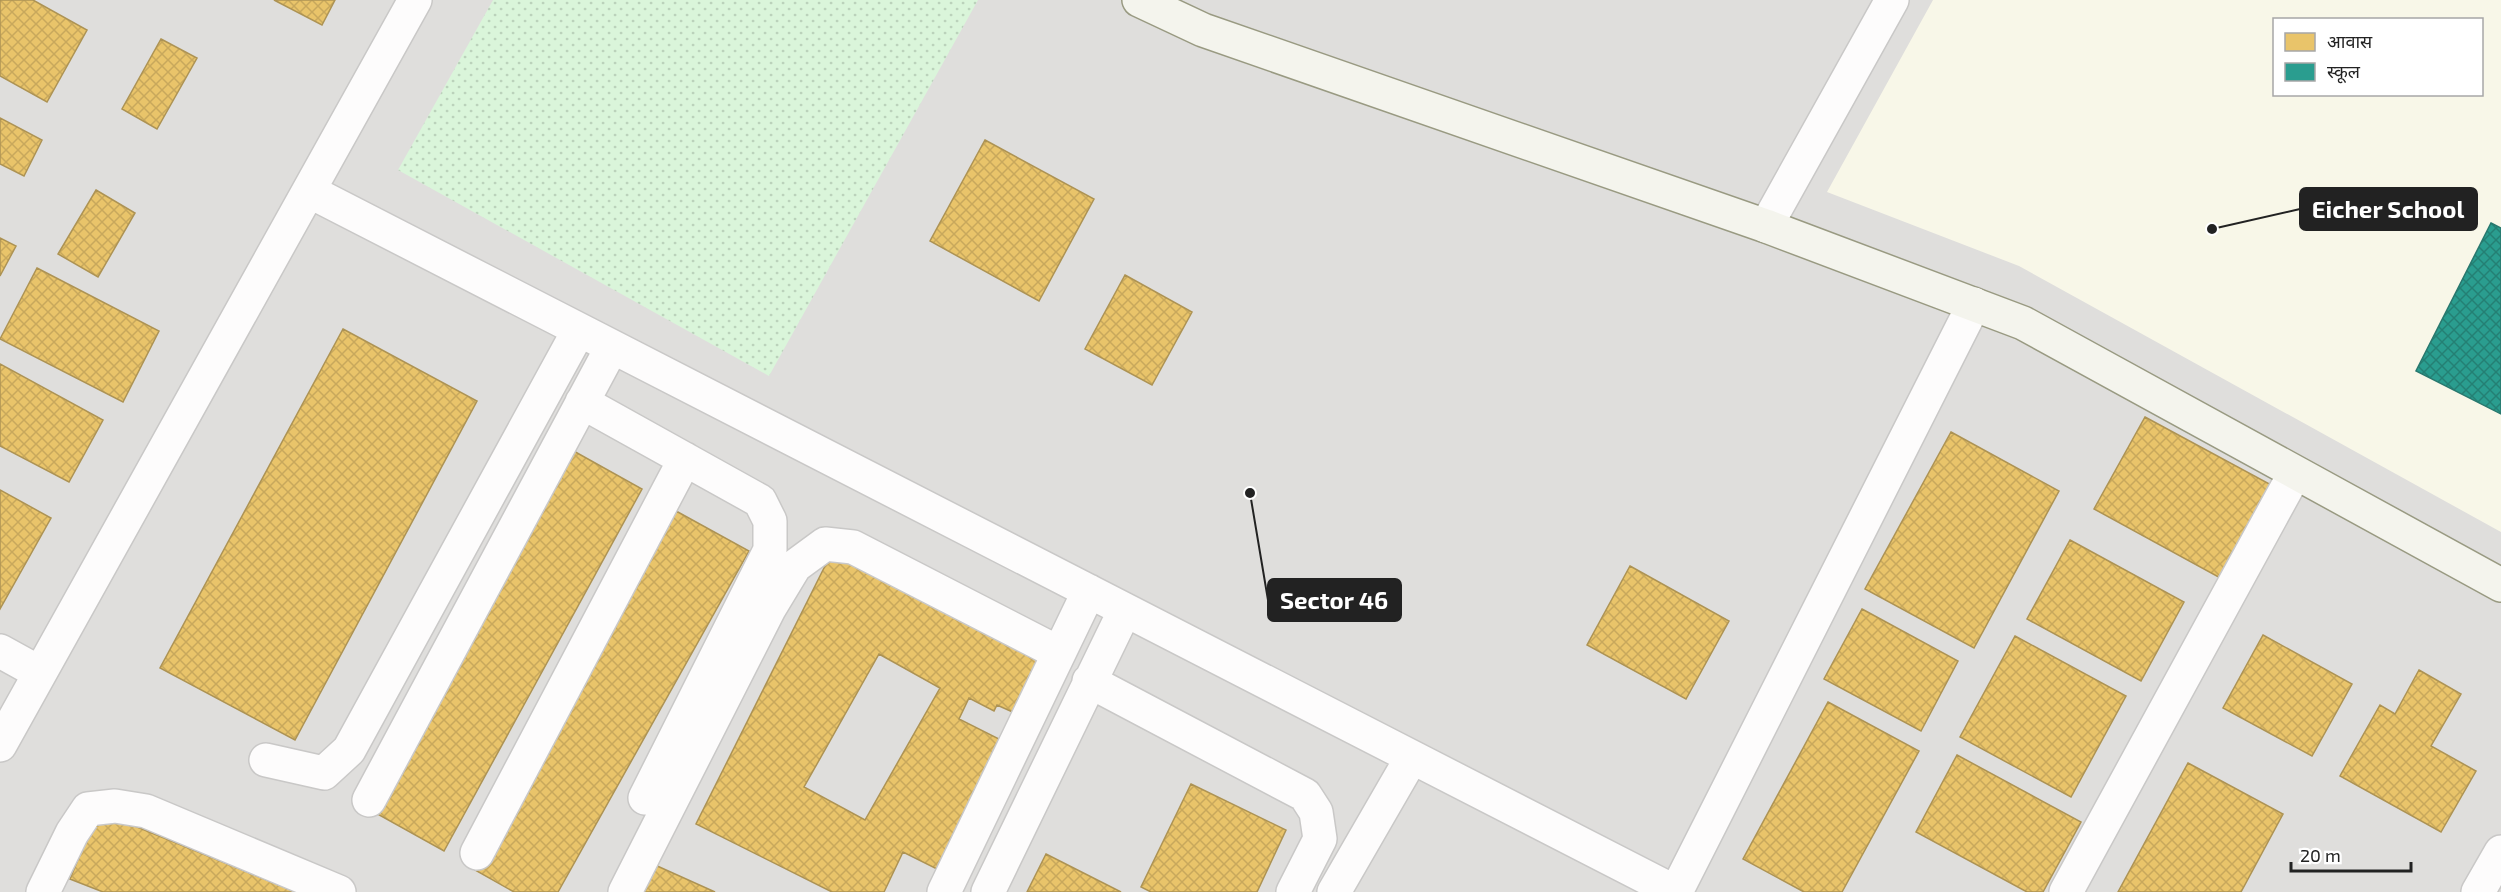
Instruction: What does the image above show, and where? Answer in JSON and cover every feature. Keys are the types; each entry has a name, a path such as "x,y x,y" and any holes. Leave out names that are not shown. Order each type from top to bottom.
{"street":[{"path":"0,745 415,0"},
{"path":"1766,226 1892,0"},
{"path":"1145,1 1203,30 1766,226 2023,322 2295,474 2501,585"},
{"path":"309,191 1675,892 1974,304"},
{"path":"266,760 324,773 350,750 579,330"},
{"path":"369,800 612,347"},
{"path":"582,402 760,501 770,521 770,550 645,798"},
{"path":"477,853 685,459"},
{"path":"2066,892 2295,474"},
{"path":"626,892 769,609 795,567 825,544 853,547 1059,653"},
{"path":"944,892 1089,591"},
{"path":"988,892 1125,610"},
{"path":"0,651 40,673"},
{"path":"1089,681 1305,795 1316,812 1320,839 1293,892"},
{"path":"1334,892 1412,757"},
{"path":"43,892 72,833 88,809 115,806 146,811 339,892"},
{"path":"2478,892 2501,852"}],"shaded area":[{"path":"0,0 2501,0 2501,892 0,892"},
{"path":"1933,0 2501,0 2501,532 2019,266 1827,192"}],"green space":[{"path":"493,0 978,0 769,376 398,170"}],"building: आवास":[{"path":"0,0 33,0 87,30 47,102 0,76"},
{"path":"274,0 335,0 322,25"},
{"path":"161,39 197,58 157,129 122,109"},
{"path":"0,118 42,140 24,176 0,164"},
{"path":"985,140 1094,199 1039,301 930,241"},
{"path":"96,190 135,213 98,277 58,254"},
{"path":"0,238 16,246 0,276"},
{"path":"37,268 159,331 123,402 0,339"},
{"path":"1125,275 1192,312 1152,385 1085,349"},
{"path":"343,329 477,401 295,740 160,668"},
{"path":"0,364 103,420 69,482 0,446"},
{"path":"2145,417 2275,487 2224,580 2094,509"},
{"path":"1951,432 2059,491 1974,648 1865,589"},
{"path":"570,449 642,489 444,851 372,811"},
{"path":"0,490 51,518 0,609"},
{"path":"676,511 749,551 558,892 514,892 475,870"},
{"path":"2070,540 2184,602 2141,681 2027,619"},
{"path":"831,554 1044,659 1017,714 997,705 994,711 969,698 959,719 1003,741 939,870 903,852 884,892 832,892 696,824","holes":["879,654 940,688 865,820 804,787"]},
{"path":"1630,566 1729,621 1686,699 1587,645"},
{"path":"1862,609 1958,661 1921,731 1824,679"},
{"path":"2263,635 2352,684 2312,756 2223,708"},
{"path":"2015,636 2126,696 2071,797 1960,737"},
{"path":"2419,670 2461,694 2431,746 2476,771 2441,832 2340,776 2380,705 2395,714"},
{"path":"1828,702 1919,751 1842,892 1804,892 1743,859"},
{"path":"1957,755 2081,822 2043,892 2027,892 1916,832"},
{"path":"2188,763 2283,814 2241,892 2118,892"},
{"path":"1191,784 1286,830 1257,892 1151,892 1141,887"},
{"path":"98,811 296,892 103,892 70,879"},
{"path":"1046,854 1121,892 1027,892"},
{"path":"655,865 715,892 643,892"}],"building: स्कूल":[{"path":"2491,223 2501,228 2501,414 2416,371"}],"place":[{"name":"Eicher School","path":"2212,229"},
{"name":"Sector 46","path":"1250,493"}]}
